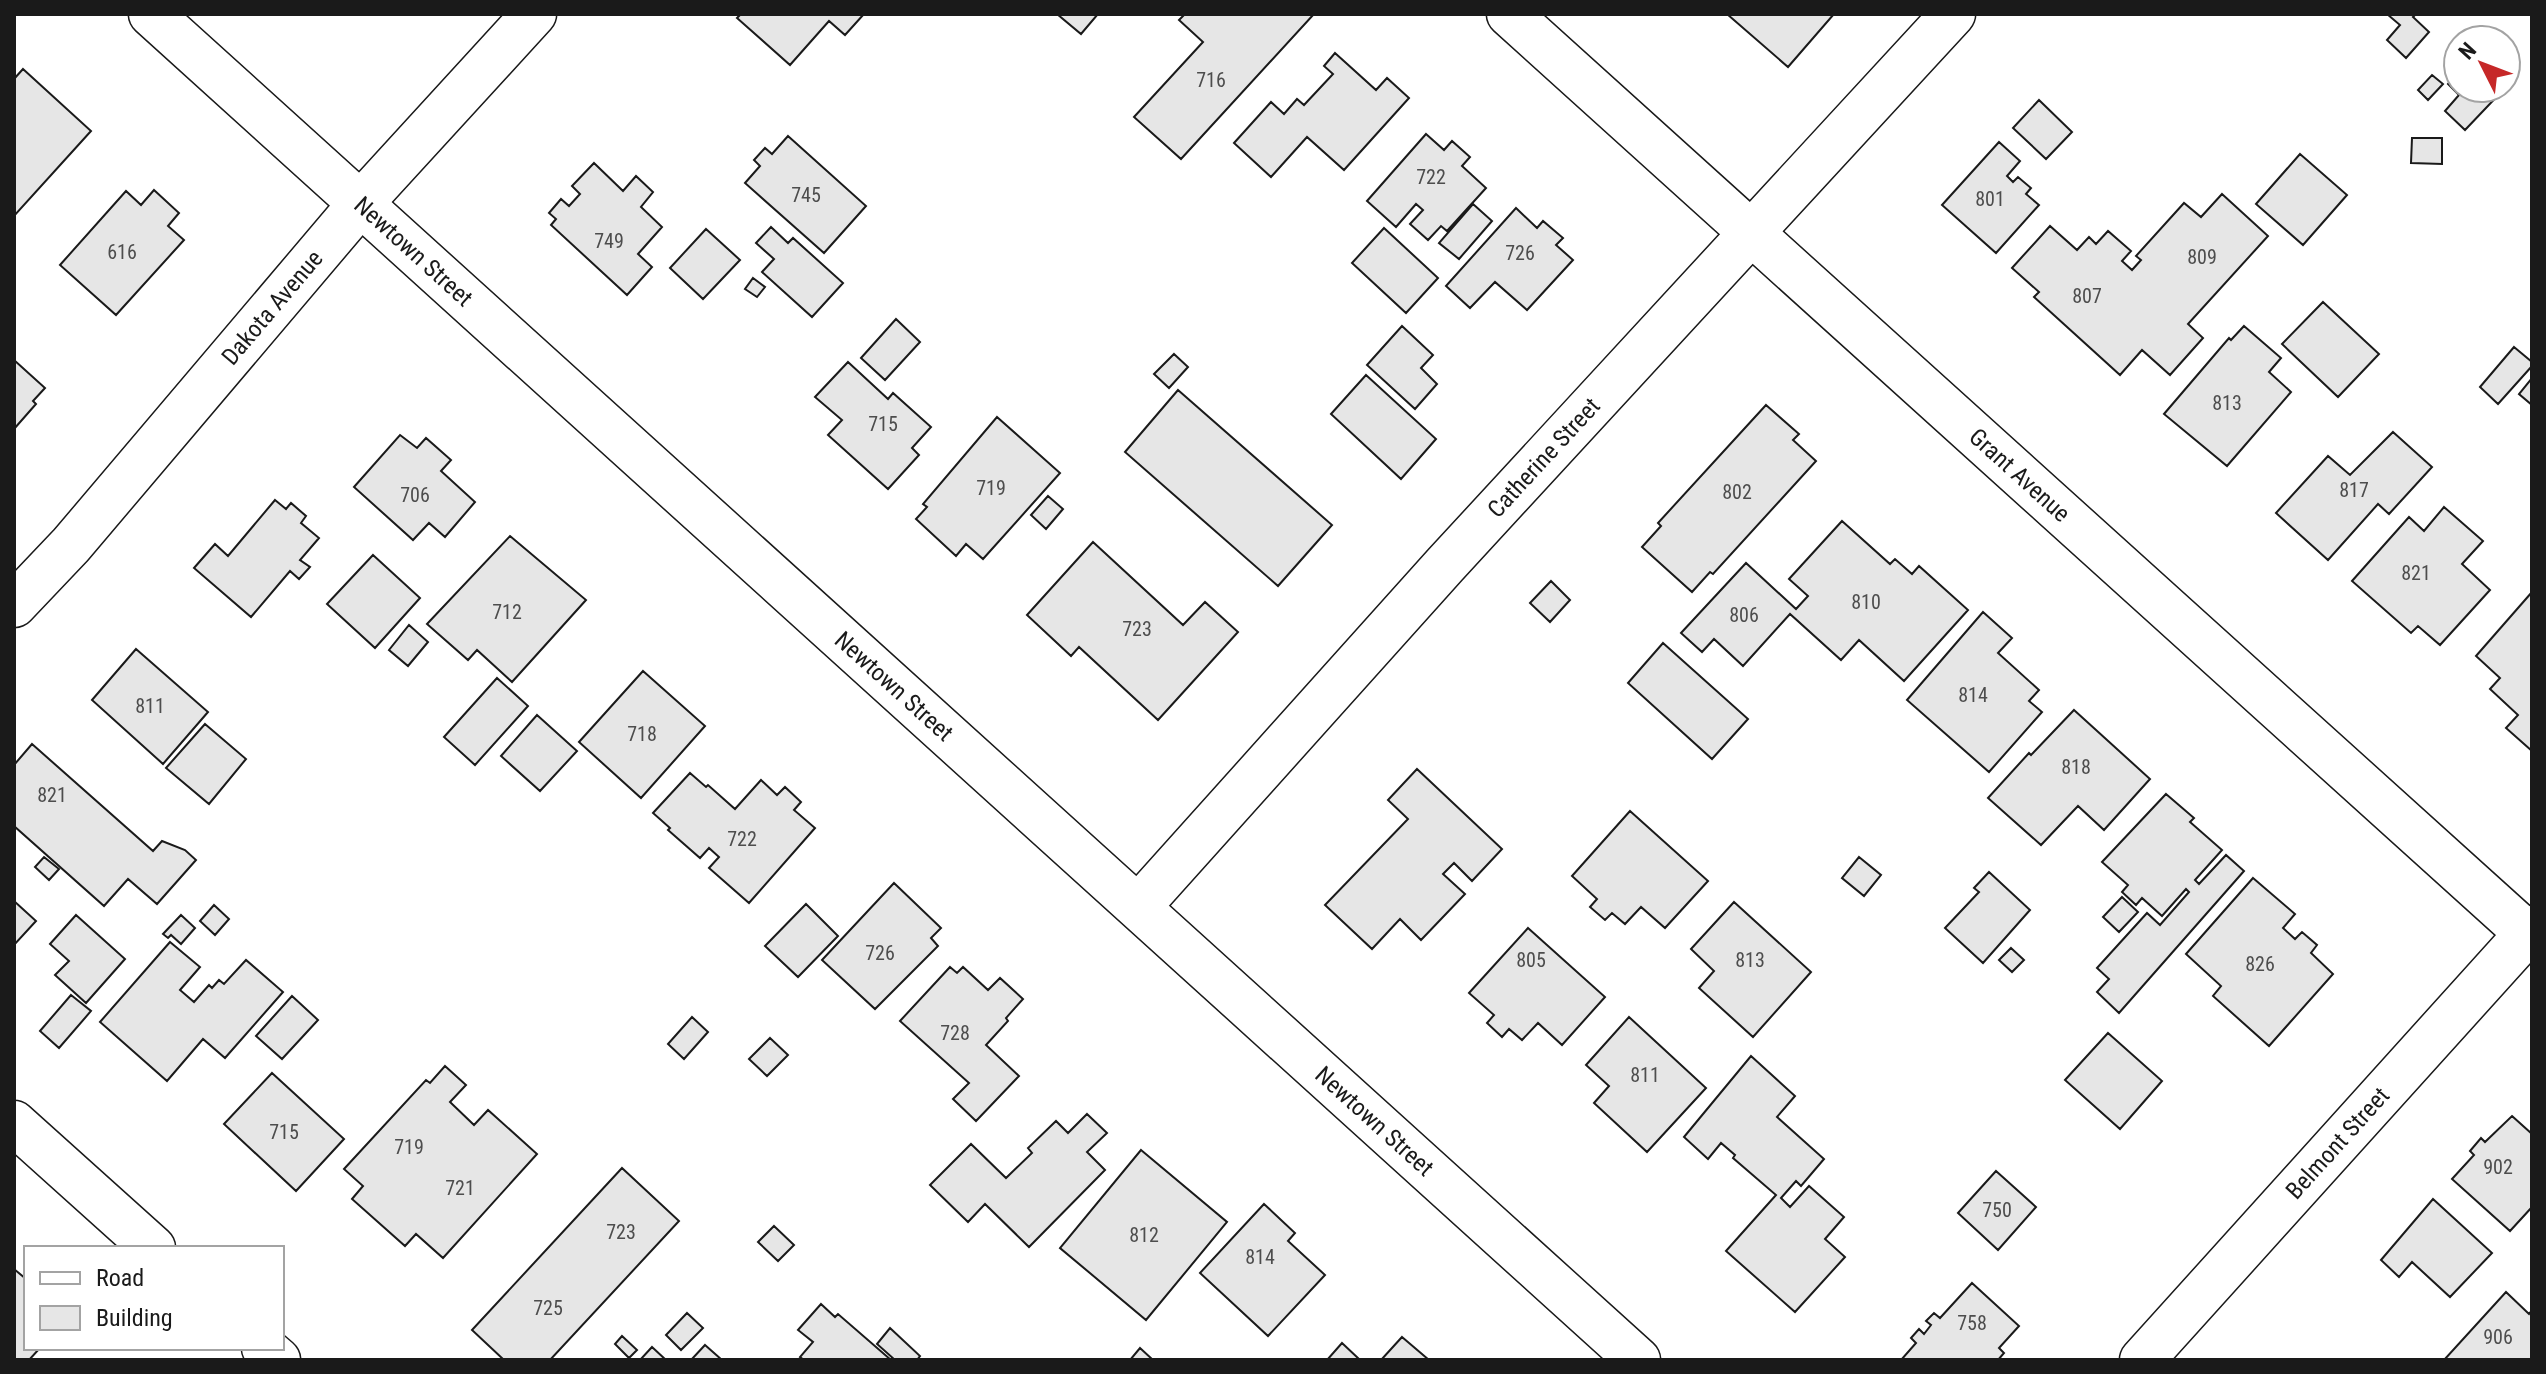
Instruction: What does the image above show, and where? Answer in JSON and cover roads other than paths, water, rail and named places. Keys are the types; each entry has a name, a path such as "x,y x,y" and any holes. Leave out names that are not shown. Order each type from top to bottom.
{"street":[{"name":"Newtown Street","path":"151,14 1638,1360"},
{"name":"Dakota Avenue","path":"14,605 71,545 361,203 534,14"},
{"name":"Grant Avenue","path":"1509,14 2530,933"},
{"name":"Catherine Street","path":"1139,906 1445,565 1953,14"},
{"name":"Belmont Street","path":"2142,1360 2530,933"},
{"path":"14,1123 151,1246"}]}
